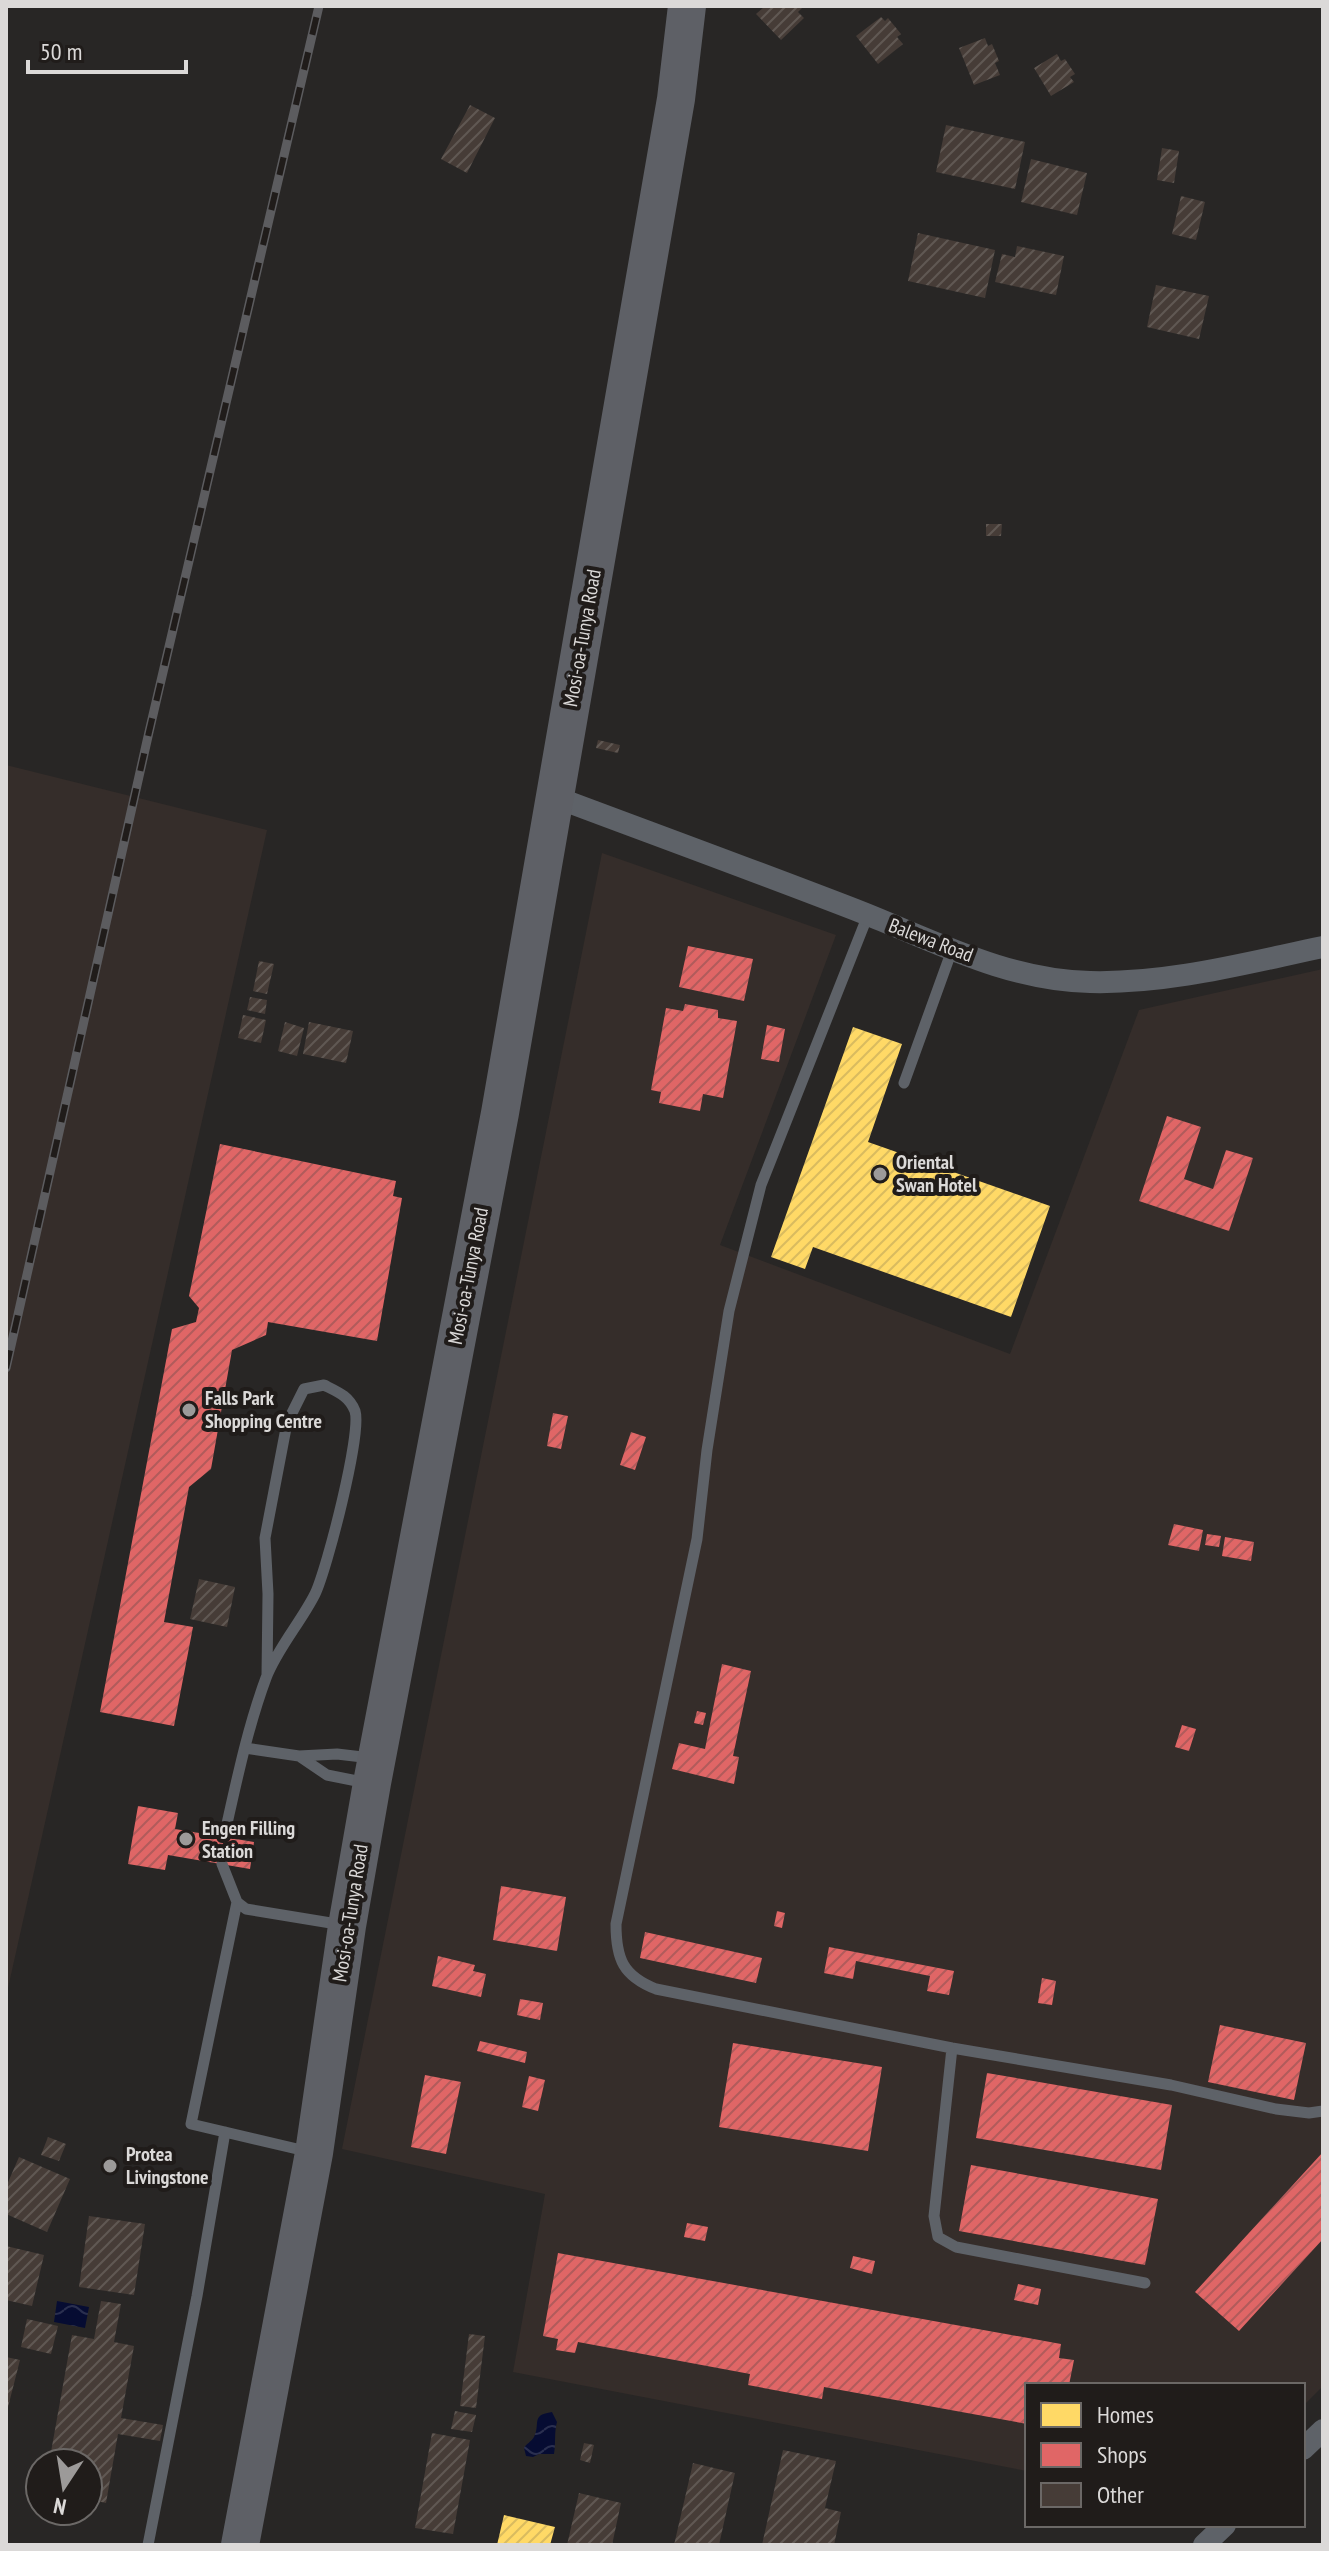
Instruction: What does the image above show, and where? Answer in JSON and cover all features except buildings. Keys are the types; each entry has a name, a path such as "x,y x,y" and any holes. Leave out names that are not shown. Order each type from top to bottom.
{"highway":[{"name":"Mosi-oa-Tunya Road","path":"240,2545 314,2153 347,1926 374,1771 500,1113 676,99 687,6"}],"street":[{"name":"Balewa Road","path":"555,797 868,915 952,950 1027,975 1089,982 1166,979 1323,947"},
{"path":"1305,2447 1323,2430"},
{"path":"1204,2545 1223,2527"}],"lane":[{"path":"868,915 761,1185 733,1297 715,1393 697,1539 616,1924 616,1941 627,1971 637,1982 656,1989 952,2048 1171,2085 1276,2109 1309,2113 1323,2111"},
{"path":"904,1083 952,950"},
{"path":"224,1837 245,1748 267,1675 315,1594 329,1555 349,1468 356,1415 348,1397 324,1385 304,1389 287,1423 265,1538 267,1675"},
{"path":"245,1748 299,1756 337,1754 374,1771"},
{"path":"299,1756 327,1775 374,1771"},
{"path":"222,1864 237,1902 246,1909 347,1926"},
{"path":"237,1902 191,2124 314,2153"},
{"path":"952,2048 934,2216 938,2237 956,2247 1145,2283"},
{"path":"148,2545 197,2296 225,2132"}],"shaded area":[{"path":"6,765 267,830 6,1997"},
{"path":"602,853 836,935 720,1245 1010,1354 1139,1010 1323,969 1323,2386 1305,2404 1305,2383 1025,2383 1025,2471 513,2372 545,2194 342,2149"}],"water":[{"path":"57,2301 89,2307 85,2328 54,2322"},
{"path":"552,2412 557,2422 554,2454 526,2456 524,2448 534,2437 538,2418"}],"railway":[{"path":"6,1368 149,732 319,6"}],"place":[{"name":"Oriental Swan Hotel","path":"880,1174"},
{"name":"Falls Park Shopping Centre","path":"189,1410"},
{"name":"Engen Filling Station","path":"186,1839"},
{"name":"Protea Livingstone","path":"110,2166"}]}
